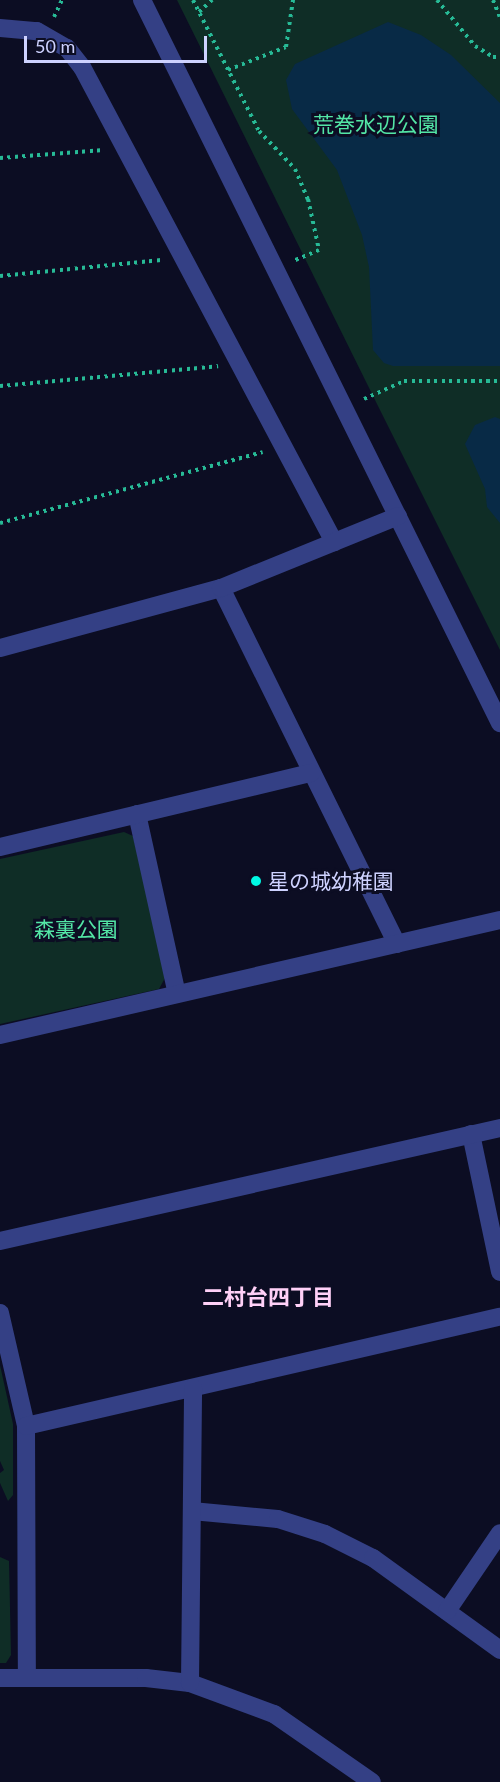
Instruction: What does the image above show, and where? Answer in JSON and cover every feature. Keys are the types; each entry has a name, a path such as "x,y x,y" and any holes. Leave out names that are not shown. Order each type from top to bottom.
{"street":[{"path":"142,0 500,723"},
{"path":"0,28 37,31 67,48 82,67 334,542"},
{"path":"0,648 221,588 398,516"},
{"path":"221,588 397,944"},
{"path":"0,847 311,773"},
{"path":"137,814 177,994"},
{"path":"0,1035 500,920"},
{"path":"0,1241 500,1128"},
{"path":"471,1134 500,1272"},
{"path":"0,1313 26,1426 27,1678"},
{"path":"26,1426 500,1317"},
{"path":"190,1683 193,1388"},
{"path":"192,1512 278,1519 326,1534 373,1558 500,1650"},
{"path":"447,1611 500,1533"},
{"path":"0,1678 146,1678 190,1683 274,1714 372,1782"}],"path":[{"path":"193,0 259,131 295,169 308,199 319,250 295,260"},
{"path":"199,12 212,0"},
{"path":"228,70 286,47 293,0"},
{"path":"437,0 475,46 493,57 500,57"},
{"path":"493,0 500,17"},
{"path":"0,158 105,150"},
{"path":"0,276 163,260"},
{"path":"0,386 219,366"},
{"path":"364,399 404,381 500,381"},
{"path":"0,523 262,452"}],"green space":[{"name":"荒巻水辺公園","path":"177,0 500,0 500,650 380,410"},
{"name":"森裏公園","path":"124,832 133,836 166,976 159,989 0,1024 0,859"},
{"path":"0,1365 13,1424 13,1495 8,1501 0,1483 0,1473 4,1470 0,1461"},
{"path":"0,1557 9,1561 11,1655 6,1663 0,1663"}],"water":[{"path":"388,22 421,35 451,55 500,103 500,366 393,366 384,363 373,350 369,267 362,235 337,170 292,109 286,80 295,64"},
{"path":"495,417 500,419 500,523 487,507 485,489 465,444 475,425"}],"place":[{"name":"星の城幼稚園","path":"256,881"}],"district":[{"name":"二村台四丁目","path":"268,1297"}]}
